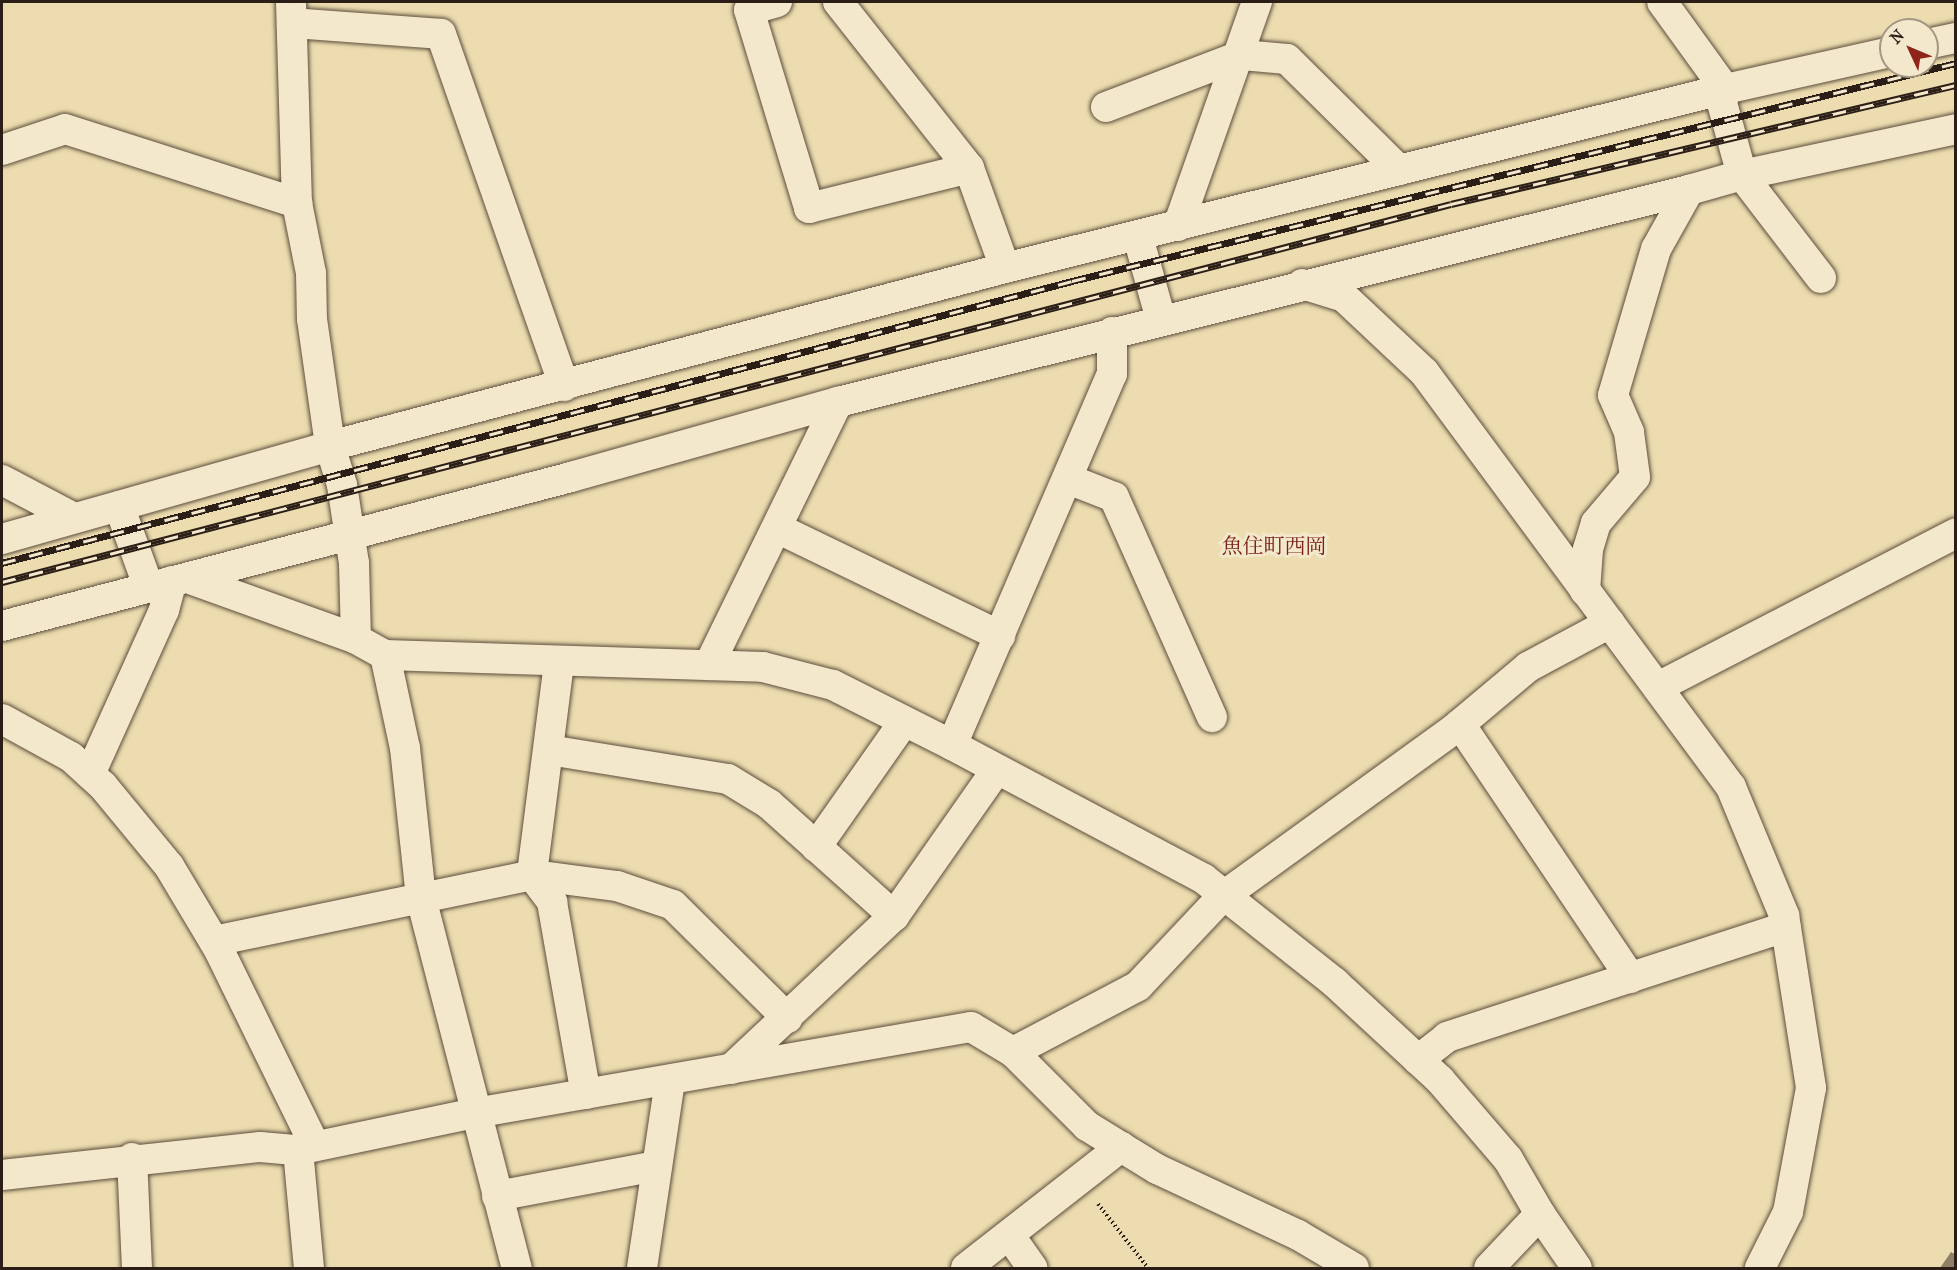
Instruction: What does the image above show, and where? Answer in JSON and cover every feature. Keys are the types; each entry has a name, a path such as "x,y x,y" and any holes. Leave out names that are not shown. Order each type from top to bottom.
{"street":[{"path":"777,2 749,10 809,208 969,168"},
{"path":"838,2 969,168 1005,268"},
{"path":"1178,226 1242,56 1257,2"},
{"path":"1662,2 1725,89 1722,103 1742,175 1821,279"},
{"path":"356,639 350,536 330,446 312,319 311,273 297,203 292,12 441,33 564,386"},
{"path":"1939,42 1956,38"},
{"path":"2,539 330,446 1005,268 1138,237 1725,89 1879,55"},
{"path":"1106,106 1242,56 1287,59 1399,170"},
{"path":"2,150 65,129 297,203"},
{"path":"2,626 350,536 838,402 1112,332 1742,175 1956,129"},
{"path":"1585,591 1588,549 1596,523 1635,477 1629,432 1613,395 1656,249 1689,190"},
{"path":"1138,237 1161,320"},
{"path":"1302,284 1344,297 1424,372 1731,787 1786,927 1811,1088 1788,1212 1760,1269"},
{"path":"952,745 1112,374 1112,332"},
{"path":"709,665 838,402"},
{"path":"1068,479 1114,497 1212,717"},
{"path":"2,480 74,518"},
{"path":"119,506 169,582 356,639 385,655 559,663 763,667 833,685 903,723 952,745 995,772 1204,879 1222,897 1335,983 1418,1060 1508,1159 1540,1214 1577,1269"},
{"path":"777,528 1000,636"},
{"path":"1658,687 1956,533"},
{"path":"90,774 164,610 169,582"},
{"path":"1013,1052 1138,986 1222,897 1460,724 1528,667 1610,623"},
{"path":"385,655 405,748 421,898 517,1269"},
{"path":"559,663 532,875 552,902 586,1094"},
{"path":"2,719 71,757 90,774 169,866 214,941 307,1148 309,1269"},
{"path":"816,847 903,723"},
{"path":"1460,724 1631,978"},
{"path":"549,750 728,779 754,792 894,916"},
{"path":"731,1069 894,916 995,772"},
{"path":"214,941 532,875 617,886 673,905 787,1018"},
{"path":"1418,1060 1447,1037 1786,927"},
{"path":"2,1175 132,1158 260,1147 307,1148 475,1113 971,1027 1013,1052 1087,1126 1157,1169 1298,1235 1354,1269"},
{"path":"642,1269 670,1080"},
{"path":"966,1269 1081,1182 1121,1147"},
{"path":"132,1158 137,1269"},
{"path":"497,1196 656,1166"},
{"path":"1489,1269 1540,1214"},
{"path":"1010,1236 1032,1269"}],"path":[{"path":"1081,1182 1148,1269"}],"building":[{"path":"1951,1252 1956,1255 1956,1268 1940,1268"}],"railway":[{"path":"2,563 1072,281 1956,63"},
{"path":"2,582 1451,204 1956,85"}],"district":[{"name":"魚住町西岡","path":"1274,546"}]}
